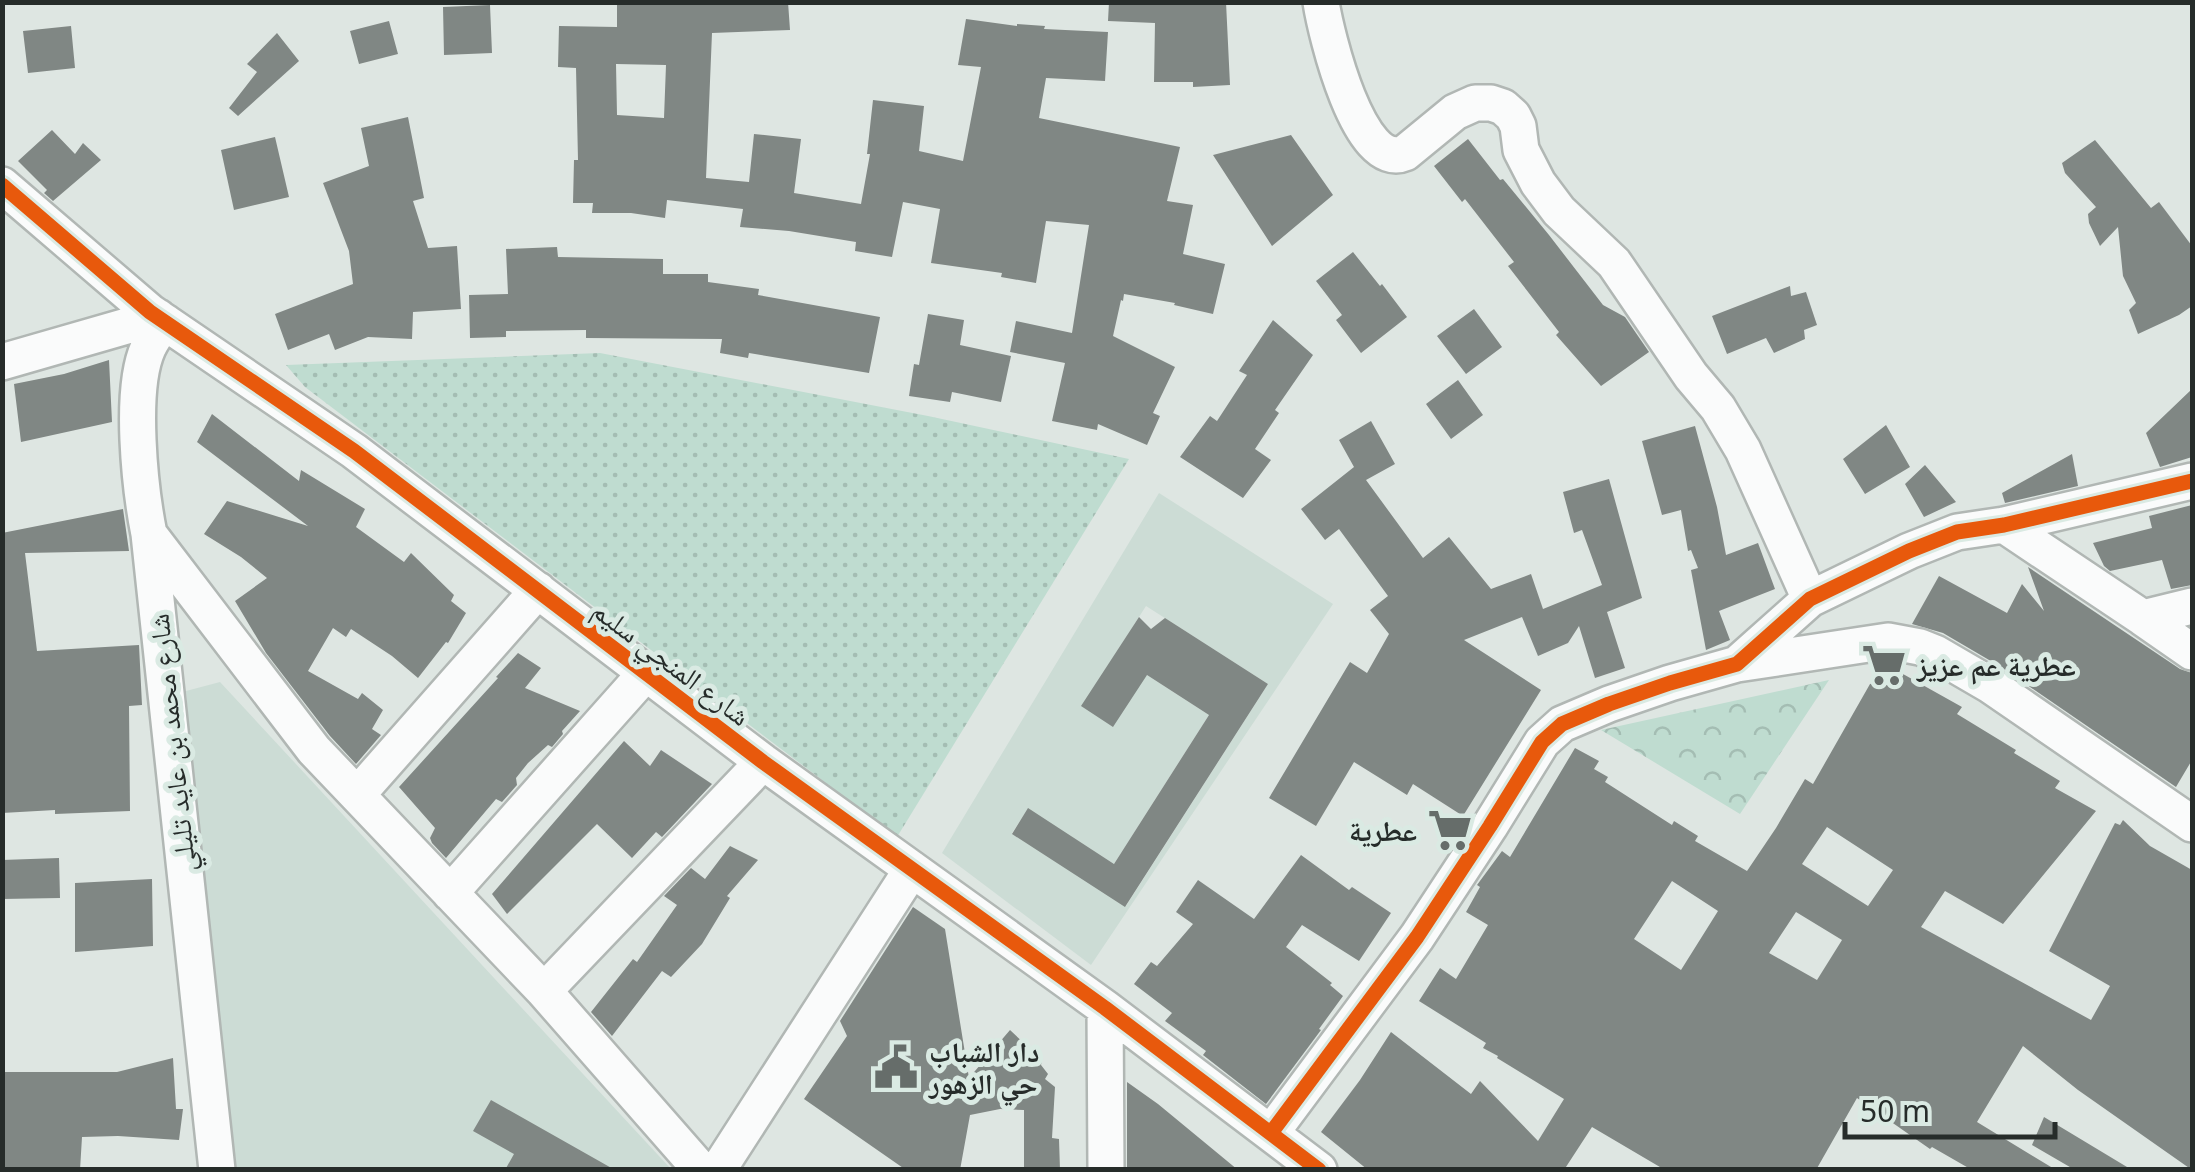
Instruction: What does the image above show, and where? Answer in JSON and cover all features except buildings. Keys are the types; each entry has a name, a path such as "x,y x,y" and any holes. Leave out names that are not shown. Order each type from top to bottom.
{"street":[{"path":"1321,2 1340,81 1367,133 1387,155 1405,154 1455,112 1475,103 1491,102 1512,116 1538,183 1559,211 1614,262 1718,408 1743,450 1810,599"},
{"name":"شارع المنجي سليم","path":"2,185 161,319 354,451 763,762 1105,1008 1319,1170"},
{"path":"2,362 161,319"},
{"name":"شارع محمد بن عايد تليلي","path":"161,319 147,350 140,385 143,503 217,1170"},
{"path":"1737,664 1810,599 1909,551 1958,532 2192,481"},
{"path":"2004,525 2192,652"},
{"path":"149,534 314,750 544,991 701,1170"},
{"path":"358,795 538,590"},
{"path":"2143,618 2192,606"},
{"path":"1271,1133 1417,937 1542,742 1562,724 1670,683 1737,664 1888,641 1920,647 1990,685 2192,824"},
{"path":"450,893 645,674"},
{"path":"544,991 763,762"},
{"path":"718,1170 912,869"},
{"path":"1105,1008 1106,1170"}],"shaded area":[{"path":"1159,493 1333,604 1091,965 942,853","holes":["1146,606 1268,684 1126,906 1012,833 1028,809 1114,864 1209,715 1147,675 1082,706"]},
{"path":"220,682 671,1169 227,1169 186,691"}],"green space":[{"path":"600,353 1129,459 897,837 305,387 286,365"},
{"path":"1829,680 1740,814 1601,730"}],"cycle path":[{"path":"2,185 150,312 354,451 763,762 1105,1008 1319,1170"},
{"path":"1271,1133 1417,937 1542,742 1562,724 1670,683 1737,664 1810,599 1957,532 2004,525 2192,481"}],"place":[{"name":"عطرية عم عزيز","path":"1884,665"},
{"name":"عطرية","path":"1450,830"},
{"name":"دار الشباب حي الزهور","path":"896,1067"}]}
